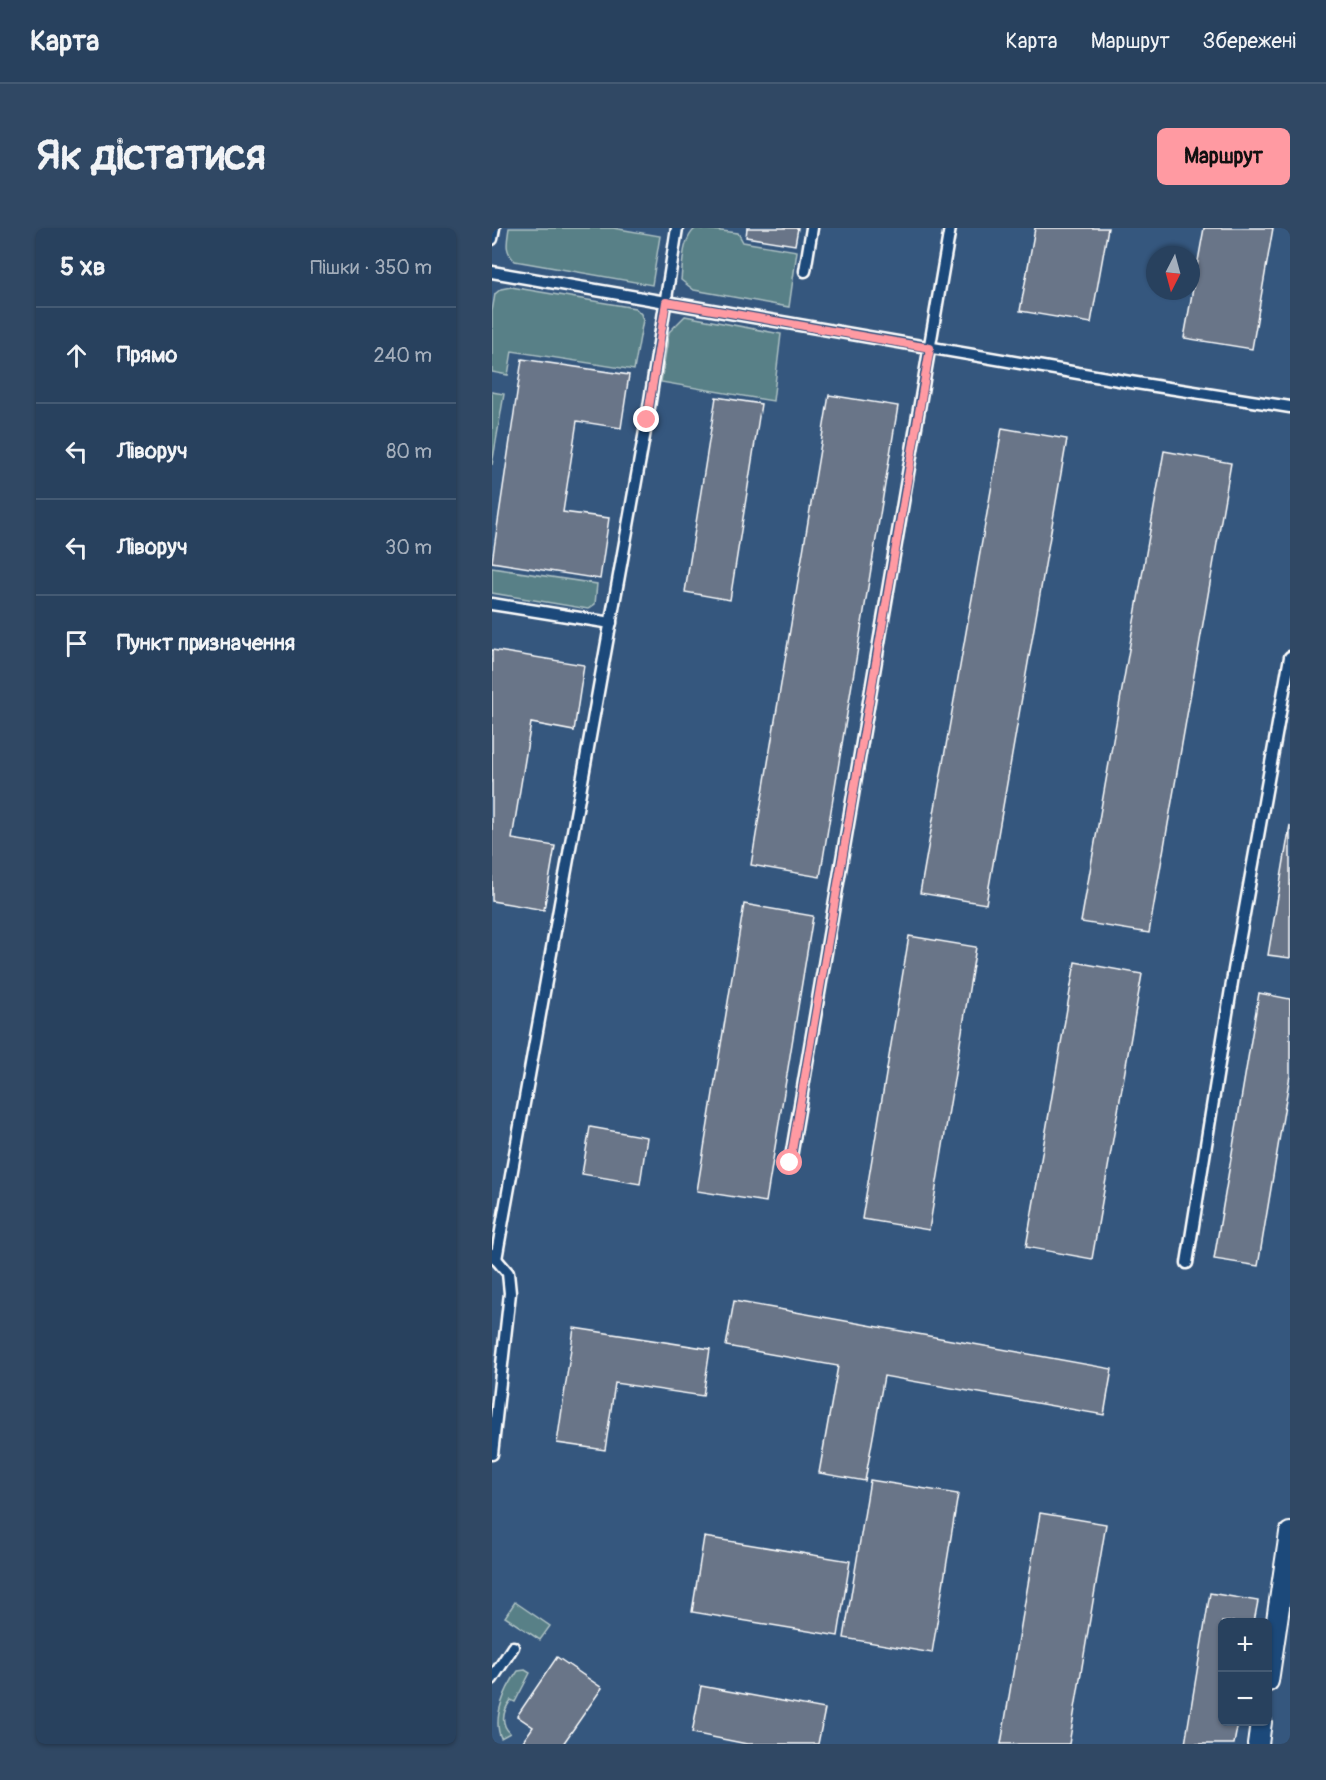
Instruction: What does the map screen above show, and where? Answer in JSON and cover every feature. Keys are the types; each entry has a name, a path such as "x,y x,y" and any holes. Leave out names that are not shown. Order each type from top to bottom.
{"street":[{"path":"1269,1672 1290,1533"},
{"path":"1258,1744 1260,1726"}],"lane":[{"path":"492,239 494,228"},
{"path":"492,1454 510,1293 508,1273 494,1257 611,623 677,228"},
{"path":"806,271 812,228"},
{"path":"790,1163 950,228"},
{"path":"492,272 1130,382 1290,407"},
{"path":"492,604 611,623"},
{"path":"1187,1263 1234,970 1290,657"},
{"path":"492,1679 513,1647"}],"green space":[{"path":"509,228 613,228 660,236 652,285 515,261 508,250"},
{"path":"696,228 738,233 743,242 797,251 789,307 694,290 681,280 688,238"},
{"path":"511,287 635,308 643,320 634,370 512,351 508,375 492,372 492,311 495,294 501,289"},
{"path":"685,316 781,334 773,401 661,382 669,332"},
{"path":"492,392 504,394 492,465"},
{"path":"492,568 597,584 595,604 588,609 492,593"},
{"path":"515,1602 550,1626 540,1640 505,1617"},
{"path":"525,1670 530,1673 515,1702 511,1700 506,1708 504,1721 510,1733 501,1738 498,1722 501,1704 518,1671"}],"building":[{"path":"747,228 798,228 795,245 746,237"},
{"path":"1035,228 1108,228 1091,323 1020,311"},
{"path":"1204,228 1273,228 1252,349 1184,338 1191,300 1200,300 1200,250"},
{"path":"522,359 629,375 621,428 577,421 563,512 609,518 600,579 492,562"},
{"path":"829,395 898,406 820,877 751,865"},
{"path":"716,397 761,404 730,600 685,592"},
{"path":"1002,428 1067,439 986,904 920,893"},
{"path":"1164,451 1231,463 1149,933 1081,922"},
{"path":"492,650 584,665 574,731 531,723 512,839 555,846 544,910 492,901"},
{"path":"1290,825 1290,958 1268,955"},
{"path":"744,904 813,916 766,1202 697,1191"},
{"path":"909,936 976,947 929,1230 862,1219"},
{"path":"1075,962 1142,974 1092,1259 1026,1247"},
{"path":"1259,993 1290,999 1290,1075 1258,1266 1214,1259"},
{"path":"590,1127 647,1137 640,1184 582,1174"},
{"path":"734,1301 1112,1369 1104,1415 884,1376 865,1481 819,1473 838,1366 726,1346"},
{"path":"574,1328 710,1349 703,1396 615,1383 605,1450 557,1443"},
{"path":"870,1480 958,1494 932,1653 844,1638"},
{"path":"1040,1513 1106,1524 1069,1744 1001,1744"},
{"path":"704,1537 850,1561 838,1636 692,1612"},
{"path":"1210,1593 1258,1601 1255,1618 1218,1618 1218,1726 1237,1726 1234,1744 1185,1744"},
{"path":"557,1657 602,1688 563,1744 521,1744 533,1727 517,1716"},
{"path":"701,1686 825,1709 818,1744 747,1744 692,1733"}],"route":[{"path":"647,420 666,302 930,348 790,1163"}]}
